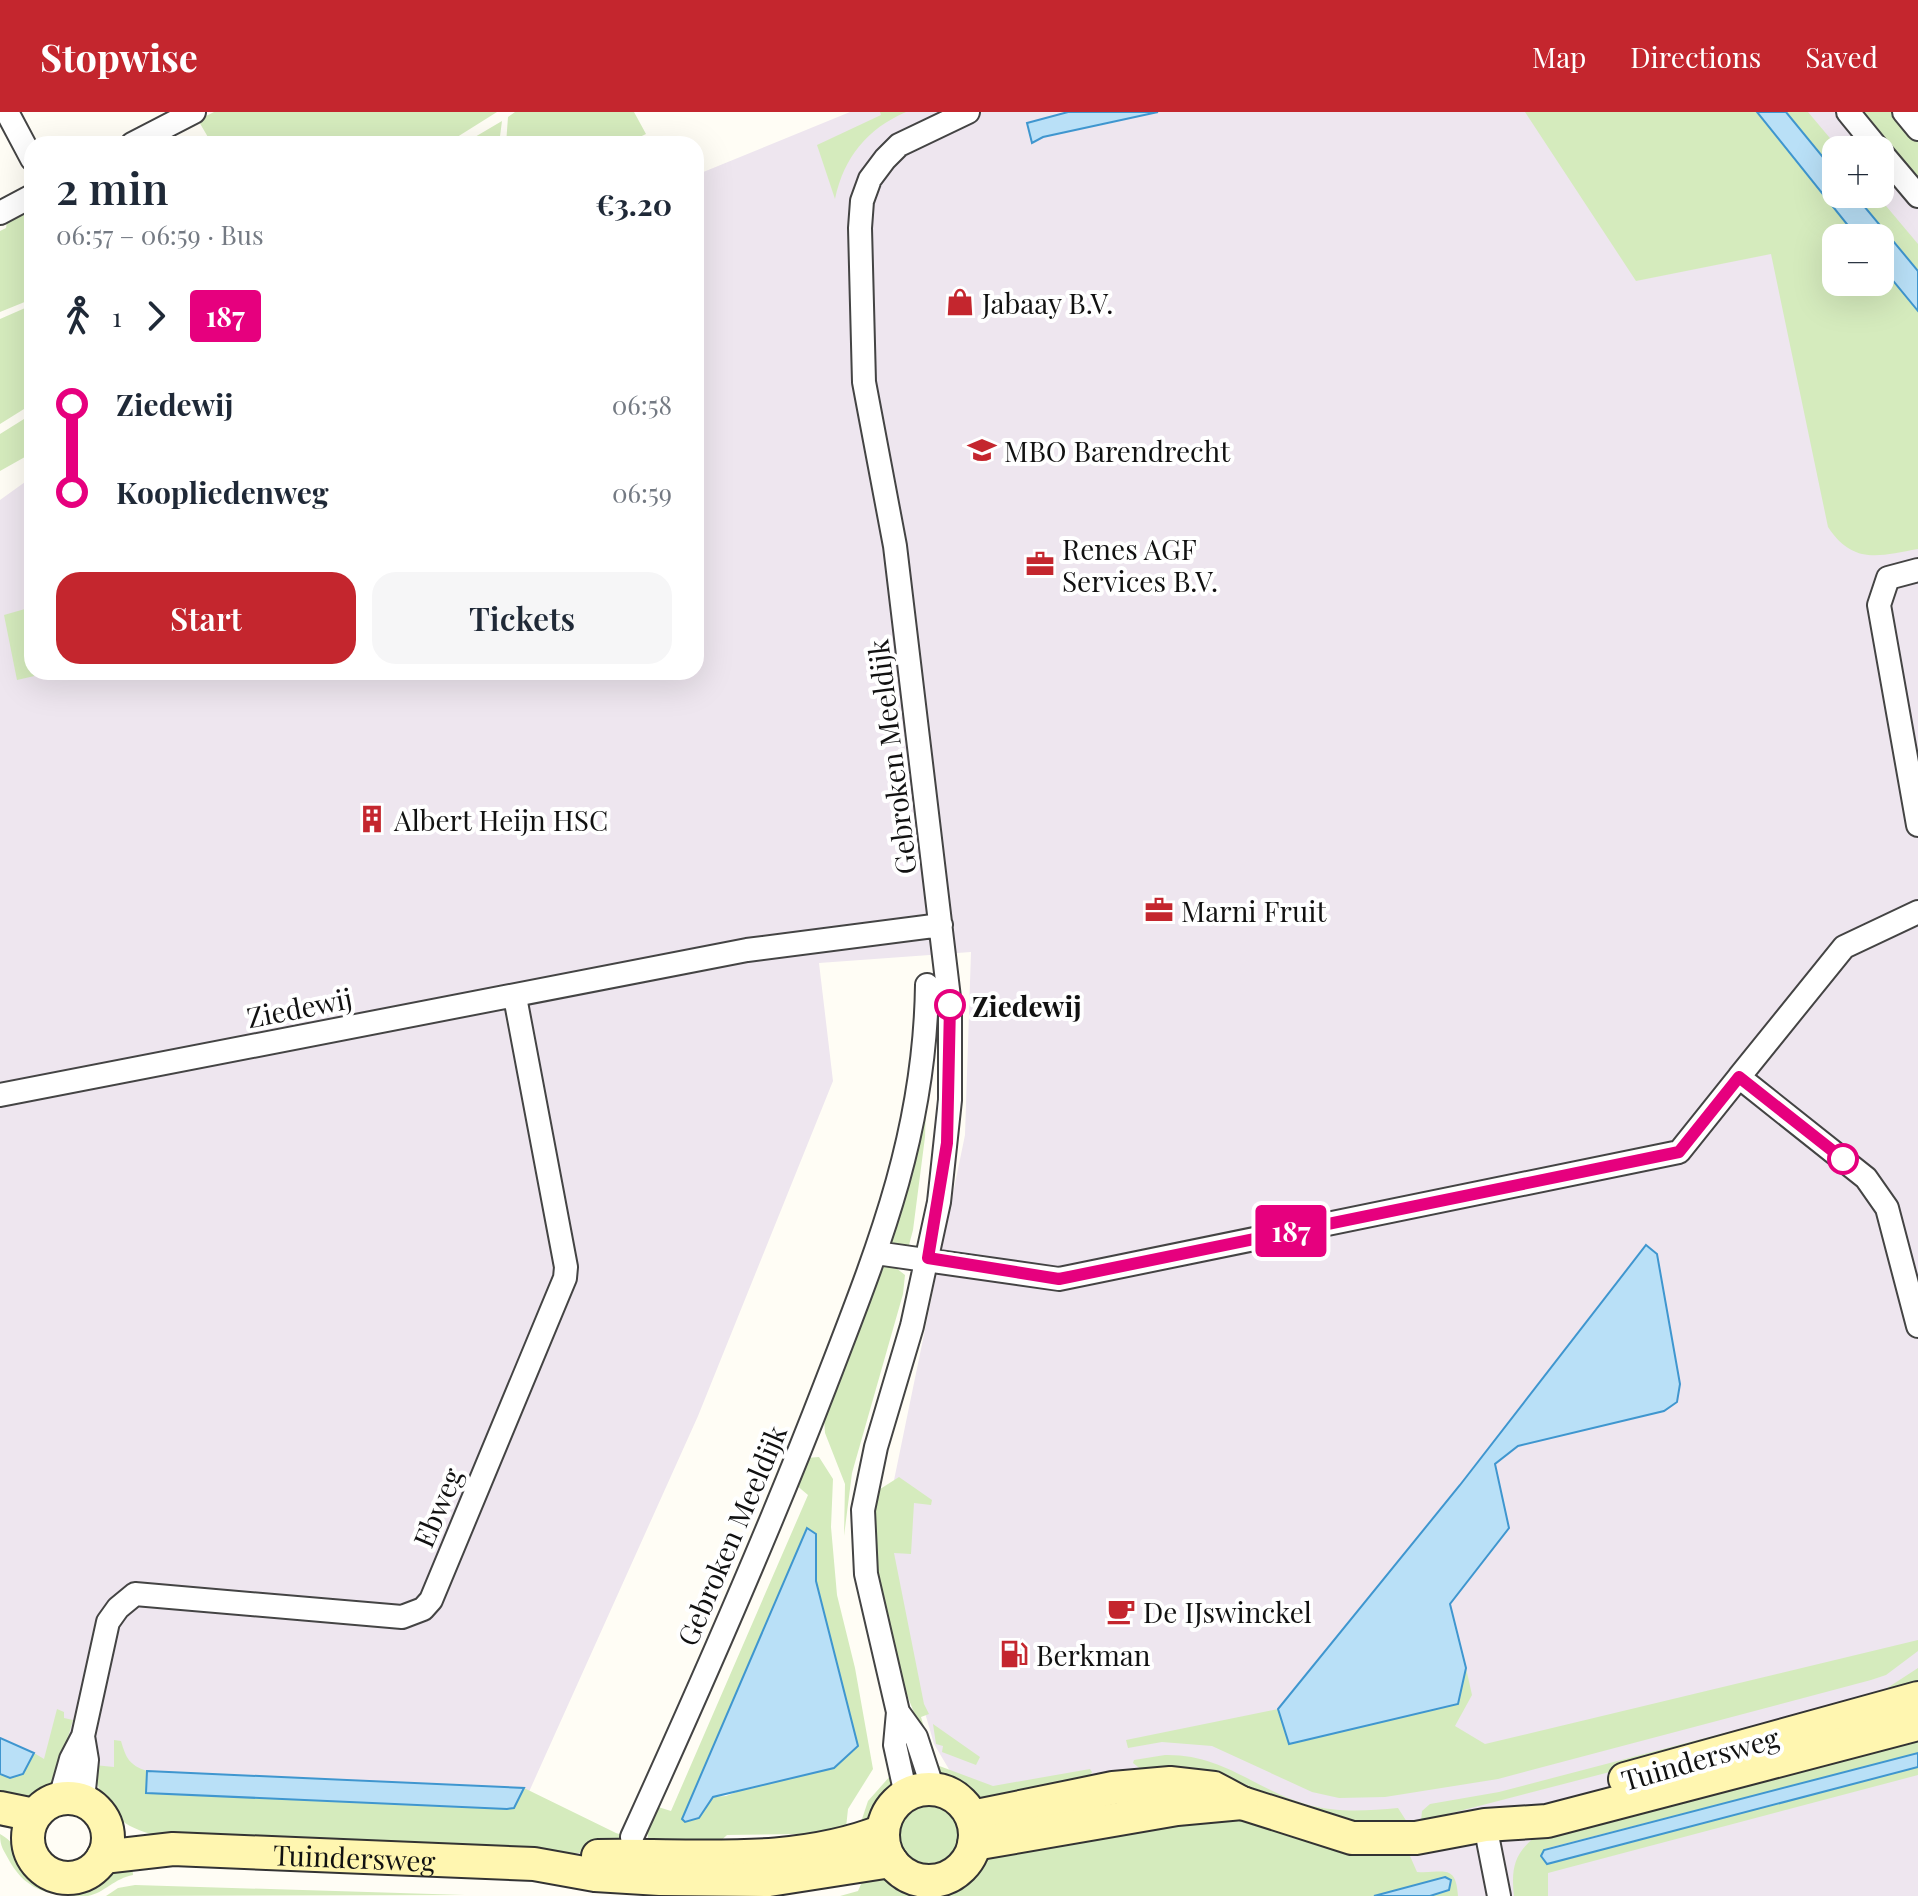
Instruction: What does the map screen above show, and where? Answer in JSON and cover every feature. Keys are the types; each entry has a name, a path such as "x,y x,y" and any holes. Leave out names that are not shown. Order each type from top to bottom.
{"main road":[{"name":"Tuindersweg","path":"1485,1825 1543,1803 1918,1698"},
{"name":"Tuindersweg","path":"973,1830 1242,1803 1352,1838 1416,1838 1485,1825 1547,1821 1918,1724"},
{"path":"920,1792 949,1793 963,1803 973,1830 959,1870 931,1881 902,1872 887,1846 890,1810 920,1792"},
{"path":"0,1808 41,1815 99,1813 105,1844 86,1874 60,1877 42,1869 34,1860 41,1815"},
{"name":"Tuindersweg","path":"105,1844 534,1864 587,1857 660,1876 852,1843 887,1846"}],"street":[{"path":"7,112 24,144"},
{"path":"148,136 194,112"},
{"name":"Gebroken Meeldijk","path":"920,1792 916,1737 898,1712 866,1574 863,1510 876,1447 928,1258 939,1202 950,1100 950,1006 895,546 864,382 862,201 870,179 899,145 968,112"},
{"path":"1848,112 1868,136"},
{"path":"1904,112 1918,129"},
{"path":"1894,167 1918,196"},
{"path":"0,213 24,200"},
{"path":"1918,570 1888,578 1879,605 1918,825"},
{"path":"876,1253 1059,1279 1679,1152 1844,947 1918,912"},
{"name":"Ziedewij","path":"0,1095 747,950 941,925"},
{"name":"Gebroken Meeldijk","path":"632,1837 723,1637 876,1253 912,1136 926,1034 927,985"},
{"name":"Ebweg","path":"41,1815 87,1760 83,1736 108,1622 118,1608 135,1594 402,1617 423,1609 431,1600 565,1278 563,1252 515,997"},
{"path":"1739,1077 1866,1178 1887,1208 1918,1326"},
{"path":"1485,1825 1499,1896"}],"shaded area":[{"path":"850,112 1918,112 1918,1896 1024,1896 934,1744 891,1595 885,1524 965,1135 971,952 819,963 833,1081 698,1416 519,1814 127,1792 0,1754 0,500 24,483 24,680 704,680 704,172"}],"green space":[{"path":"214,112 497,112 459,136 207,136 198,120"},
{"path":"515,112 634,112 646,134 507,136 508,117"},
{"path":"880,112 906,112 880,127 859,146 844,170 835,199 817,145 881,115"},
{"path":"1525,112 1757,112 1822,193 1822,208 1834,208 1847,224 1822,224 1822,296 1894,296 1894,282 1918,311 1918,549 1879,555 1857,553 1837,539 1828,527 1771,254 1636,281"},
{"path":"1786,112 1808,112 1828,136 1822,136 1822,156"},
{"path":"1858,112 1896,112 1918,139 1918,185 1894,156 1894,136 1878,136"},
{"path":"502,121 500,136 477,136"},
{"path":"1866,208 1888,208 1918,244 1918,271 1894,242 1894,224 1879,224"},
{"path":"24,209 24,302 0,312 0,231 6,228 8,217"},
{"path":"24,308 24,409 0,424 0,319"},
{"path":"24,419 24,458 0,471 0,434"},
{"path":"24,609 24,678 17,680 4,615"},
{"path":"928,1045 925,1137 913,1230 909,1245 901,1248 890,1242"},
{"path":"891,1264 905,1275 903,1294 852,1473 844,1536 845,1484 825,1433 824,1418 875,1284 884,1266"},
{"path":"819,1457 833,1479 831,1527 837,1595 855,1668 873,1769 848,1809 845,1837 800,1846 798,1834 727,1835 715,1846 559,1854 151,1834 118,1818 99,1790 94,1765 114,1767 114,1740 121,1741 132,1763 147,1771 146,1793 507,1809 514,1808 524,1788 616,1833 649,1844 646,1822 655,1806 671,1811 808,1495 795,1484 806,1458","holes":["808,1528 816,1534 816,1581 858,1746 726,1796 712,1797 682,1819"]},
{"path":"899,1477 932,1500 931,1505 914,1503 911,1554 894,1553 924,1704 929,1714 921,1717 931,1751 895,1658 879,1590 875,1556 877,1491"},
{"path":"1918,1640 1918,1651 1886,1675 1871,1680 1498,1779 1385,1797 1339,1798 1312,1792 1212,1746 1162,1742 1128,1748 1126,1740 1278,1709 1290,1743 1457,1704 1466,1668 1472,1695 1455,1726 1485,1744"},
{"path":"1918,1668 1918,1692 1421,1821 1422,1811 1430,1804 1499,1792 1881,1692"},
{"path":"57,1709 64,1712 64,1718 73,1720 56,1780 34,1800 0,1800 0,1774 10,1778 23,1774 34,1753 44,1759"},
{"path":"933,1724 980,1757 976,1765 942,1752 943,1746 936,1744"},
{"path":"1918,1732 1918,1753 1544,1849 1547,1864 1918,1767 1918,1775 1548,1873 1548,1896 1514,1896 1513,1878 1518,1856 1535,1837"},
{"path":"1165,1755 1204,1760 1286,1797 1317,1807 1351,1810 1398,1808 1407,1822 1348,1822 1147,1774 1133,1763 1134,1760"},
{"path":"934,1764 993,1786 1090,1769 1092,1772 1088,1781 979,1803 940,1776"},
{"path":"891,1775 887,1800 858,1831 868,1801"},
{"path":"930,1806 951,1815 960,1836 951,1857 930,1866 909,1857 900,1836 909,1815"},
{"path":"1201,1815 1252,1820 1347,1850 1410,1856 1417,1872 1451,1874 1458,1896 1430,1896 1449,1890 1451,1880 1445,1877 1374,1896 840,1896 858,1891 865,1875 886,1877 910,1890 935,1890 955,1882 990,1855"},
{"path":"0,1834 14,1845 28,1868 51,1881 92,1877 132,1863 133,1875 88,1896 43,1891 17,1872 3,1849"},
{"path":"135,1885 465,1895 106,1896 118,1888"}],"water":[{"path":"1068,112 1158,112 1043,137 1032,143 1027,123"},
{"path":"1757,112 1786,112 1822,156 1822,193"},
{"path":"1834,208 1866,208 1879,224 1847,224"},
{"path":"1894,242 1918,271 1918,311 1894,282"},
{"path":"1646,1245 1657,1254 1680,1384 1677,1402 1664,1411 1518,1446 1495,1464 1509,1528 1450,1604 1466,1668 1458,1704 1289,1744 1278,1709 1460,1485"},
{"path":"807,1528 816,1534 816,1581 858,1746 834,1768 713,1797 699,1818 685,1822 682,1819"},
{"path":"0,1738 34,1753 23,1774 10,1778 0,1774"},
{"path":"1918,1753 1918,1767 1547,1864 1541,1856 1544,1850"},
{"path":"147,1771 524,1788 514,1808 507,1809 146,1793"},
{"path":"1445,1877 1451,1880 1449,1890 1430,1896 1374,1896"}],"bus line":[{"name":"187","path":"950,1005 947,1143 928,1258 1059,1279 1679,1152 1739,1077 1843,1159"}],"place":[{"name":"Jabaay B.V.","path":"960,302"},
{"name":"MBO Barendrecht","path":"982,450"},
{"name":"Renes AGF Services B.V.","path":"1040,564"},
{"name":"Albert Heijn HSC","path":"372,819"},
{"name":"Marni Fruit","path":"1159,910"},
{"name":"Ziedewij","path":"950,1005"},
{"name":"De IJswinckel","path":"1121,1611"},
{"name":"Berkman","path":"1014,1654"}]}
